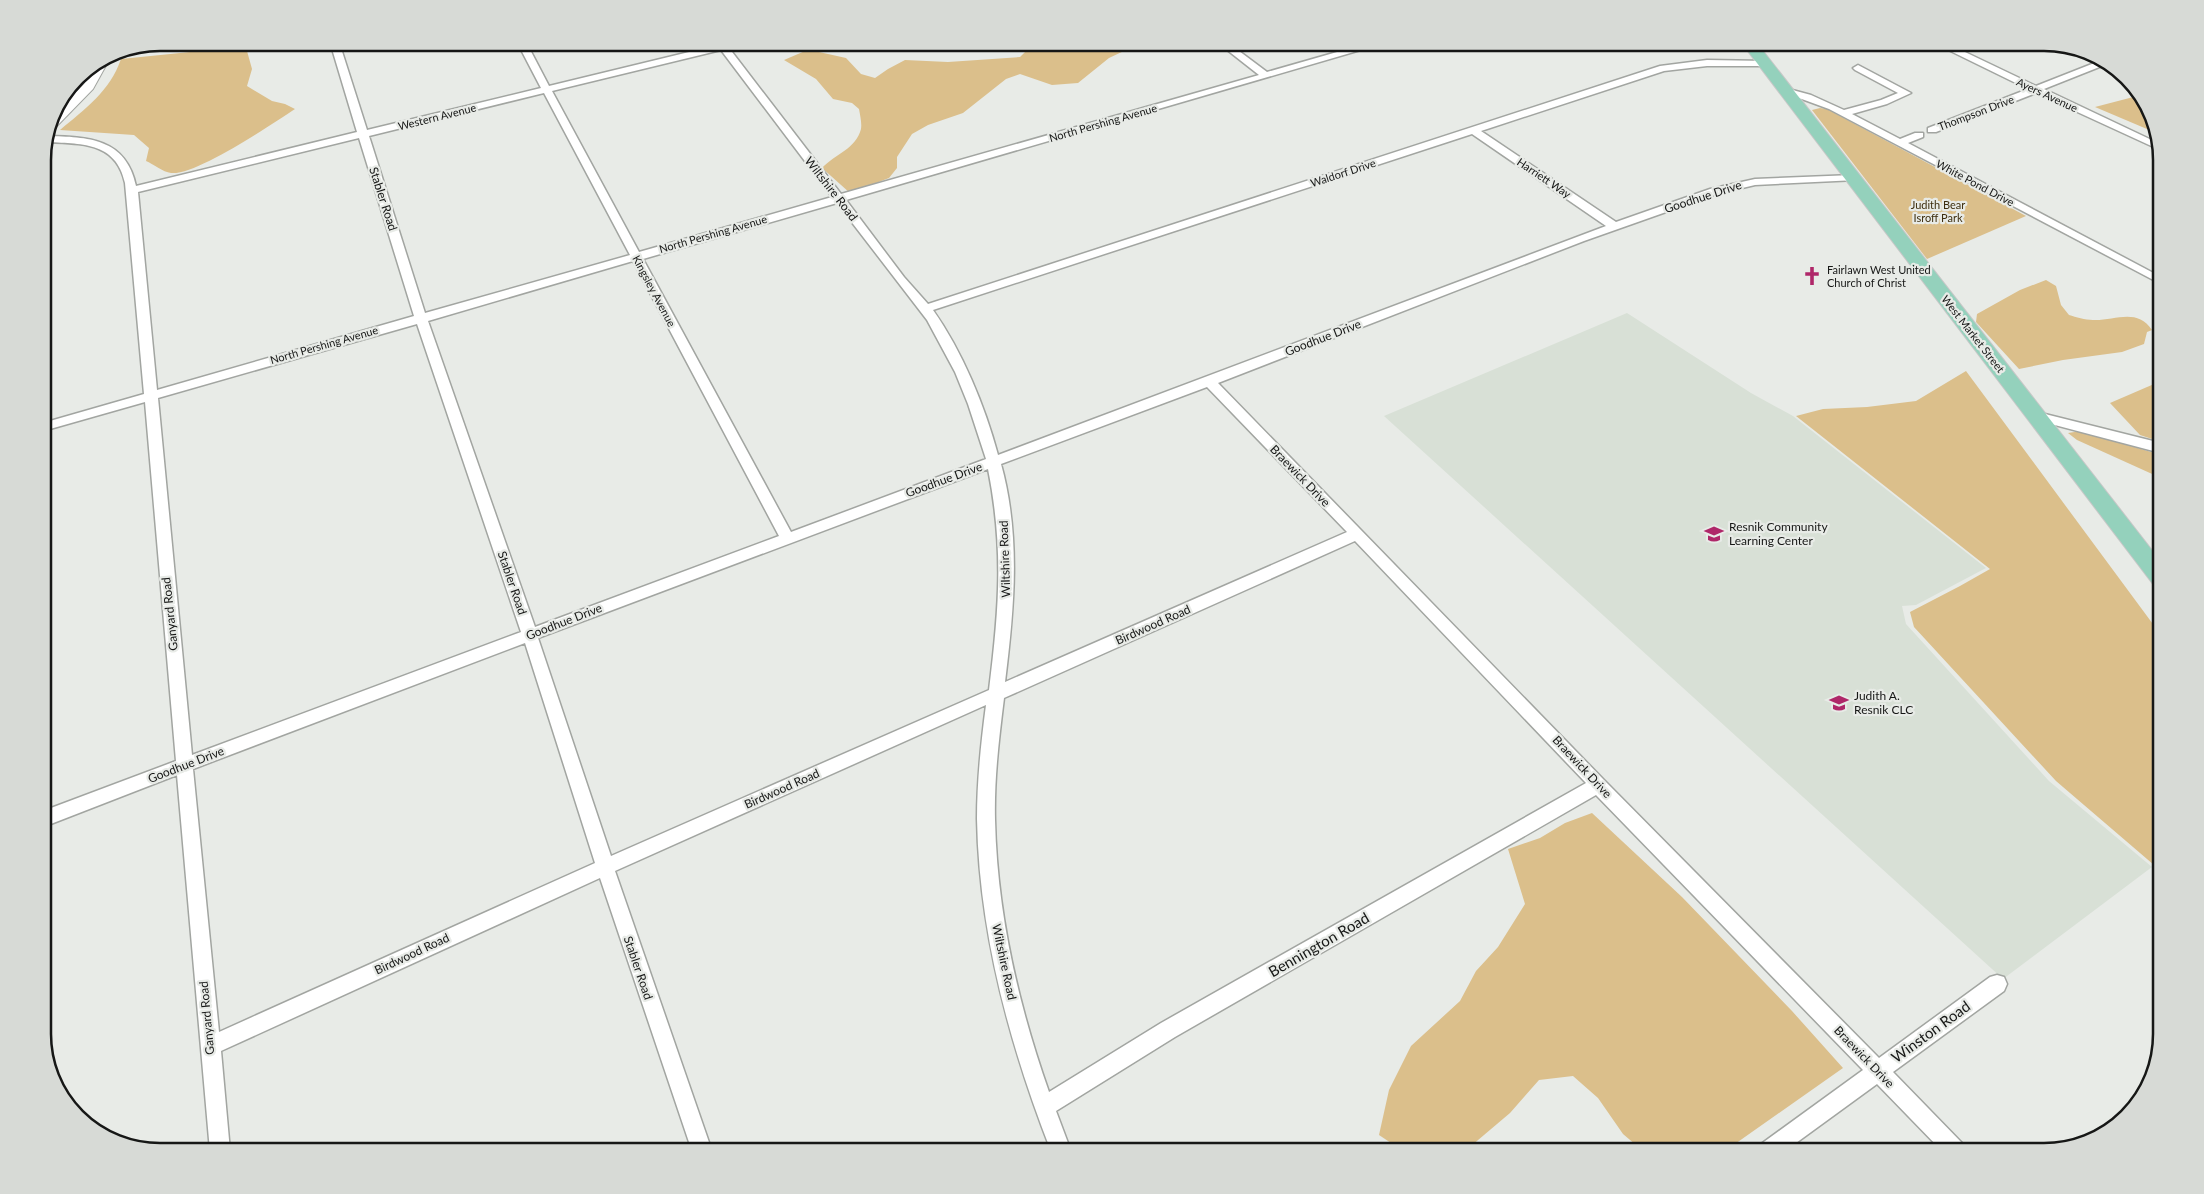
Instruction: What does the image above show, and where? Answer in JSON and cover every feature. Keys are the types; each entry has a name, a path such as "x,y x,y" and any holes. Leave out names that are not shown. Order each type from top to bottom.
{"main road":[{"name":"West Market Street","path":"1755,51 2153,568"}],"street":[{"name":"Stabler Road","path":"337,51 365,135 421,318 529,635 606,867 632,953 699,1143"},
{"name":"Kingsley Avenue","path":"526,51 788,539"},
{"name":"Western Avenue","path":"132,190 365,135 698,51"},
{"name":"Wiltshire Road","path":"726,51 900,279 926,308 969,386 984,422 1002,505 1006,546 1007,603 998,694 989,755 986,816 993,903 1016,1022 1043,1107 1057,1143"},
{"path":"1232,51 1266,76"},
{"name":"North Pershing Avenue","path":"51,425 1353,51"},
{"name":"Ayers Avenue","path":"1955,51 2152,144"},
{"name":"Waldorf Drive","path":"926,308 1663,68 1707,63 1764,63"},
{"name":"Thompson Drive","path":"1932,130 2096,66"},
{"path":"1843,114 1884,102 1906,93 1858,68"},
{"path":"63,113 89,86 96,72"},
{"name":"White Pond Drive","path":"1786,91 1808,97 1843,114 2153,277"},
{"name":"Harriett Way","path":"1473,130 1615,227"},
{"path":"1899,143 1919,135"},
{"name":"Ganyard Road","path":"54,139 86,142 110,151 123,161 132,190 219,1143"},
{"name":"Goodhue Drive","path":"51,817 184,765 1615,227 1737,184 1770,180 1853,178"},
{"name":"Braewick Drive","path":"1209,381 1598,785 1947,1143"},
{"path":"2037,416 2153,446"},
{"name":"Birdwood Road","path":"210,1046 606,867 1356,534"},
{"name":"Bennington Road","path":"1043,1107 1168,1030 1598,785"},
{"name":"Winston Road","path":"1780,1143 1997,984"}],"shaded area":[{"name":"Judith A. Resnik CLC","path":"1627,313 1751,393 1793,416 1986,568 1916,605 1902,606 1906,624 2049,781 2152,867 2003,979 1384,416"}],"green space":[{"path":"247,51 252,69 247,86 272,101 295,109 215,158 182,172 171,173 161,170 146,161 149,148 134,135 60,130 96,99 110,81 121,59 190,52"},
{"path":"805,51 819,52 846,58 861,74 875,78 905,60 948,62 1020,57 1026,51 1124,51 1109,58 1078,83 1052,85 1020,74 1006,79 963,113 928,125 912,134 897,157 897,168 889,178 850,193 822,168 855,142 861,129 859,109 852,103 833,99 816,79 784,60"},
{"path":"2132,97 2148,130 2095,107"},
{"name":"Judith Bear Isroff Park","path":"1827,109 2026,216 1927,259 1812,110"},
{"path":"2046,280 2056,286 2061,305 2069,315 2093,320 2132,317 2146,323 2152,330 2147,332 2144,344 2122,352 2063,360 2019,369 1976,322 1977,314 2020,290"},
{"path":"1966,371 2153,624 2153,864 2056,781 1914,627 1910,612 1990,569 1796,416 1823,409 1867,407 1916,401"},
{"path":"2153,384 2153,439 2140,435 2110,403"},
{"path":"2081,431 2153,453 2153,474 2077,440 2068,433"},
{"path":"1592,813 1682,897 1792,1011 1843,1068 1736,1143 1634,1143 1623,1134 1598,1098 1573,1076 1539,1080 1510,1113 1475,1143 1391,1143 1379,1135 1389,1090 1411,1046 1460,1001 1476,971 1498,947 1525,904 1508,849 1540,838 1565,823"}],"place":[{"name":"Fairlawn West United Church of Christ","path":"1812,276"},
{"name":"Resnik Community Learning Center","path":"1714,534"},
{"name":"Judith A. Resnik CLC","path":"1839,703"}]}
